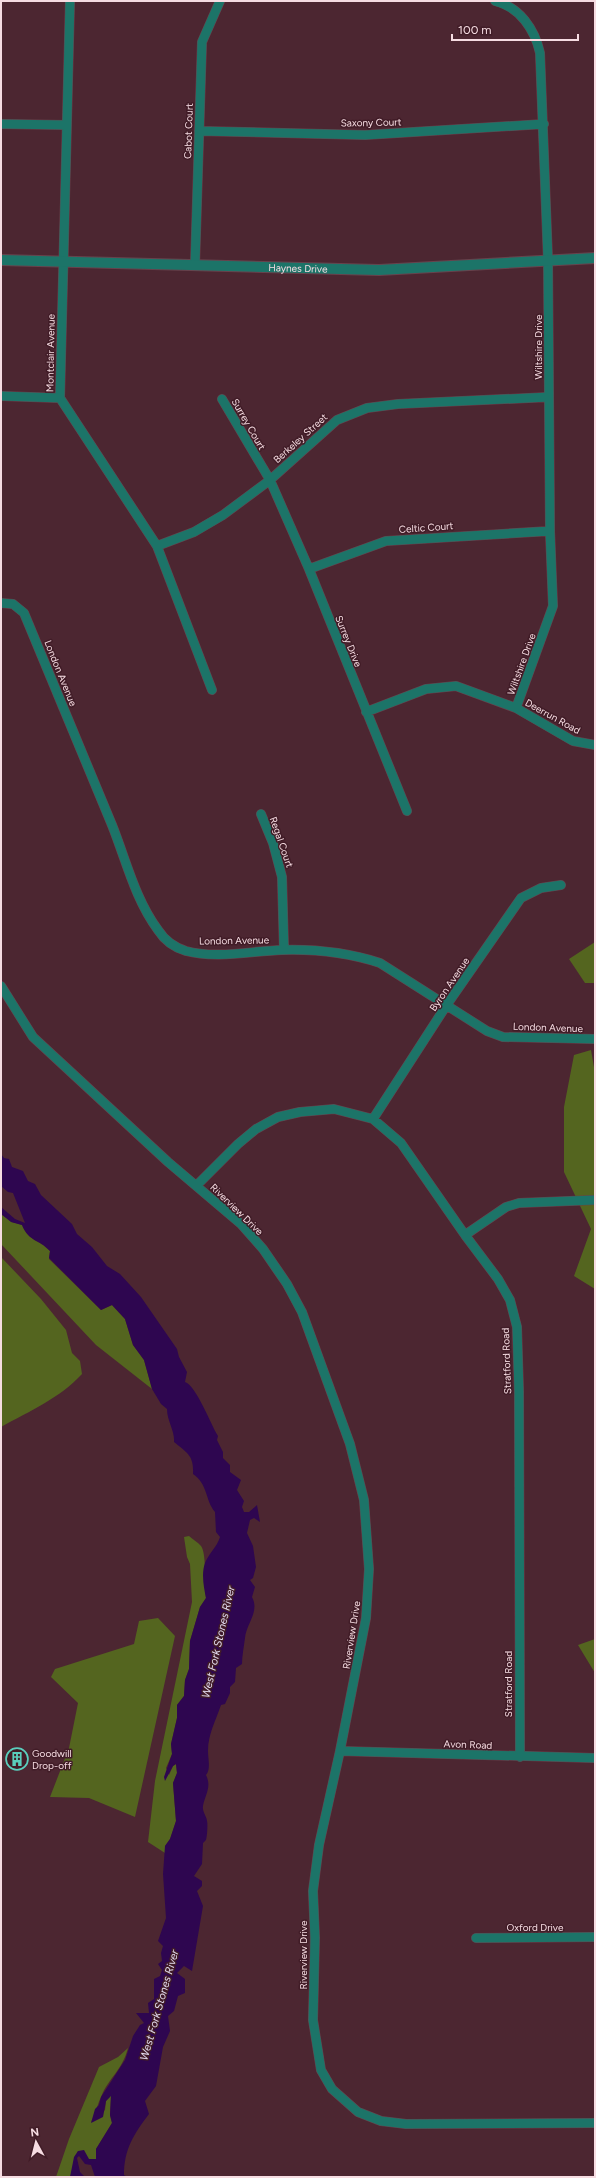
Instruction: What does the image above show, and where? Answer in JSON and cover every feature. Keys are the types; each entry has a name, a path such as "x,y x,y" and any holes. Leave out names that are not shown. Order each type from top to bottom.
{"street":[{"name":"Montclair Avenue","path":"70,1 60,398 157,546 212,690"},
{"name":"Cabot Court","path":"194,265 202,42 220,1"},
{"name":"Wiltshire Drive","path":"495,1 516,13 529,24 536,36 540,53 544,124 548,260 550,530 554,606 516,708"},
{"path":"1,124 66,124"},
{"name":"Saxony Court","path":"199,131 365,135 544,124"},
{"name":"Haynes Drive","path":"1,260 379,270 595,258"},
{"path":"1,396 60,398"},
{"name":"Berkeley Street","path":"157,546 194,532 223,515 270,480 337,420 367,408 398,404 549,397"},
{"name":"Surrey Court","path":"222,399 270,480"},
{"name":"Surrey Drive","path":"270,480 309,569 407,811"},
{"name":"Celtic Court","path":"309,569 386,541 550,530"},
{"name":"London Avenue","path":"1,603 13,604 24,613 112,825 142,904 158,930 171,946 187,951 211,954 284,950 333,952 361,957 380,963 487,1031 503,1036 595,1039"},
{"name":"Deerrun Road","path":"366,712 426,689 440,686 456,686 516,708 573,741 595,744"},
{"name":"Regal Court","path":"261,814 273,844 282,877 284,950"},
{"name":"Byron Avenue","path":"373,1119 446,1006 521,898 541,888 561,885"},
{"name":"Riverview Drive","path":"1,986 33,1037 168,1162 197,1185 240,1224 263,1249 287,1284 302,1312 350,1444 364,1500 369,1569 366,1618 340,1751 319,1845 313,1891 315,1938 313,2020 320,2070 332,2089 358,2112 381,2121 406,2124 595,2123"},
{"name":"Stratford Road","path":"197,1185 238,1144 256,1129 278,1117 300,1112 334,1109 373,1119 401,1143 465,1235 498,1279 510,1300 517,1327 519,1392 520,1757"},
{"path":"465,1235 506,1208 519,1203 595,1200"},
{"name":"Avon Road","path":"340,1751 595,1758"},
{"name":"Oxford Drive","path":"476,1938 595,1938"}],"green space":[{"path":"595,942 595,983 585,983 569,959"},
{"path":"591,1050 595,1073 595,1289 574,1276 591,1229 564,1172 564,1107 574,1055"},
{"path":"1,1214 12,1222 22,1225 31,1238 46,1247 50,1251 49,1259 101,1310 112,1305 125,1319 133,1345 144,1360 152,1389 96,1345 1,1244"},
{"path":"1,1257 41,1299 66,1330 72,1353 80,1361 82,1374 73,1383 54,1397 34,1410 1,1427"},
{"path":"189,1536 201,1546 203,1550 206,1598 200,1607 190,1641 189,1669 185,1680 184,1696 177,1705 177,1718 171,1744 172,1754 166,1768 169,1775 173,1766 176,1764 177,1773 173,1783 176,1821 170,1839 165,1846 165,1853 148,1842 155,1781 192,1602 190,1564 187,1557 184,1537"},
{"path":"158,1618 175,1636 135,1817 89,1798 50,1797 69,1748 78,1703 51,1677 55,1669 134,1644 139,1621"},
{"path":"595,1639 595,1673 578,1645"},
{"path":"128,2048 122,2063 104,2090 91,2122 105,2110 106,2101 111,2095 110,2115 112,2123 96,2149 96,2159 89,2160 78,2151 70,2177 56,2177 69,2139 99,2067 118,2057"}],"water":[{"name":"West Fork Stones River","path":"1,1154 4,1158 9,1159 12,1167 23,1171 28,1181 35,1184 41,1195 72,1224 77,1234 92,1247 107,1266 120,1274 141,1297 177,1349 179,1357 187,1372 185,1382 194,1390 218,1436 217,1440 223,1452 223,1458 230,1465 230,1472 241,1480 237,1490 244,1501 242,1507 244,1512 249,1512 257,1505 260,1522 254,1518 250,1520 247,1533 253,1546 256,1567 253,1578 250,1580 255,1587 252,1597 254,1602 254,1613 246,1633 242,1664 236,1668 235,1682 230,1687 230,1693 225,1704 221,1705 208,1745 209,1767 206,1775 208,1779 208,1791 203,1808 207,1819 207,1833 206,1840 203,1843 202,1864 194,1876 202,1881 202,1886 197,1891 203,1906 192,1971 184,1966 177,1973 185,1979 185,1993 178,1996 174,2011 168,2016 170,2031 163,2047 156,2086 145,2101 149,2114 134,2135 126,2157 124,2175 127,2177 95,2177 91,2165 85,2164 79,2156 77,2158 80,2172 85,2177 70,2177 74,2157 78,2151 84,2150 89,2159 96,2159 96,2149 112,2123 110,2115 111,2096 106,2101 103,2117 91,2123 95,2109 99,2105 101,2097 125,2060 133,2036 140,2025 144,2023 136,2013 149,2013 148,2003 154,1999 154,1979 160,1976 162,1970 158,1964 162,1961 161,1953 163,1946 158,1941 166,1918 163,1874 165,1846 170,1839 176,1821 173,1783 177,1773 176,1764 173,1766 165,1781 164,1777 172,1754 171,1744 177,1718 177,1705 184,1696 185,1680 189,1669 190,1641 200,1607 206,1598 203,1581 204,1567 220,1537 216,1532 215,1512 209,1502 204,1487 198,1478 193,1474 191,1458 174,1442 167,1409 161,1404 152,1389 144,1360 133,1345 125,1319 112,1305 101,1310 49,1258 50,1251 46,1247 31,1238 22,1225 11,1222 1,1214 1,1207 15,1219 25,1223 13,1193 8,1192 1,1186"}],"place":[{"name":"Goodwill Drop-off","path":"17,1759"}]}
